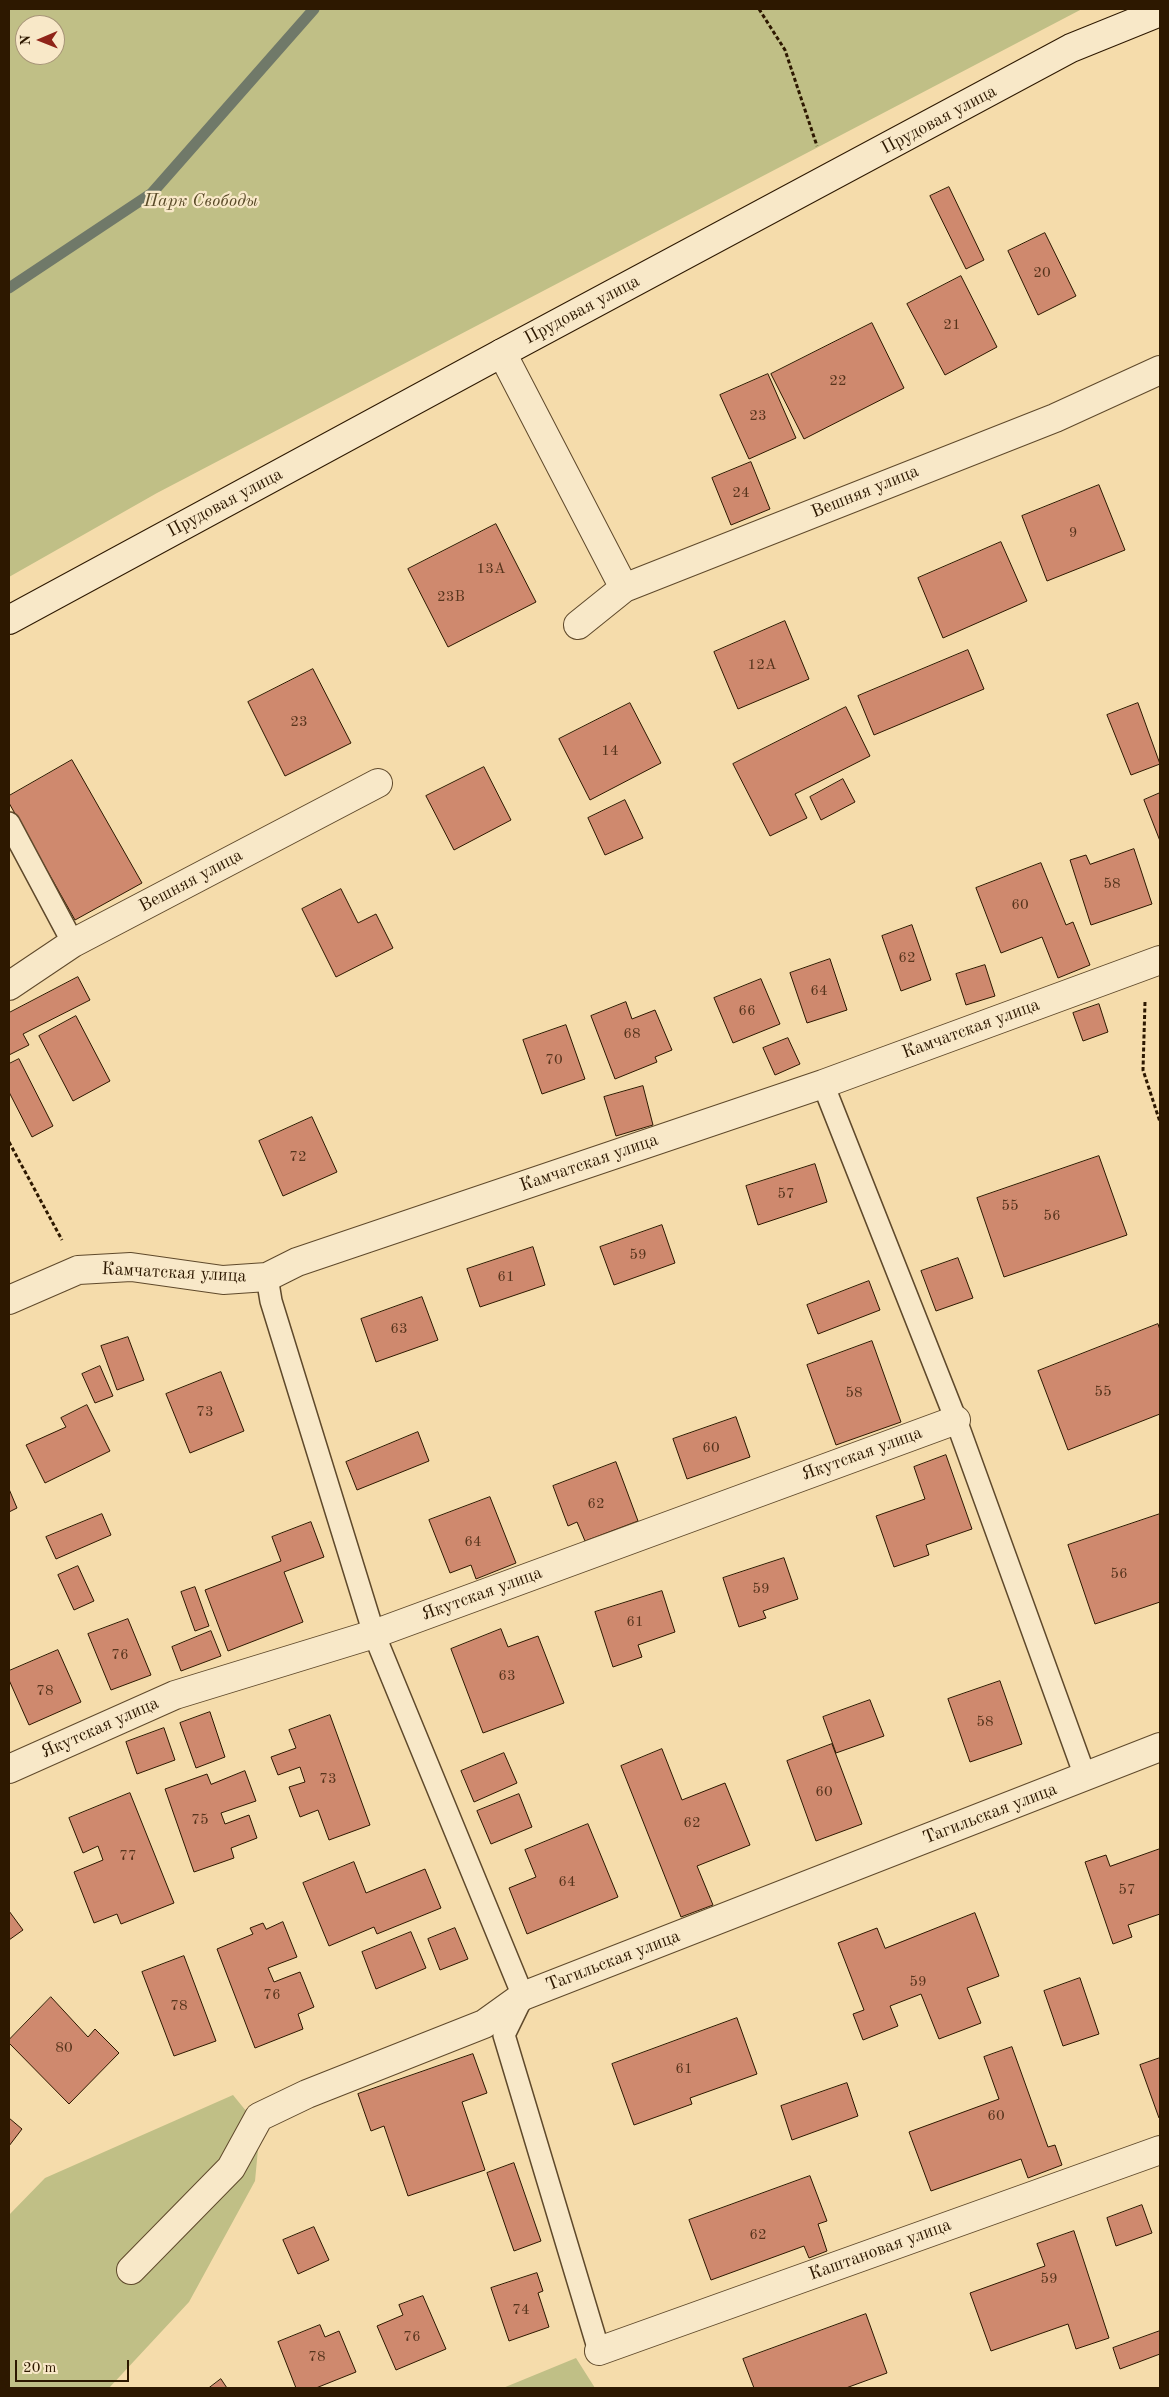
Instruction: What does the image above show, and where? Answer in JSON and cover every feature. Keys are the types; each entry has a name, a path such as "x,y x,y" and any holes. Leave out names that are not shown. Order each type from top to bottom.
{"street":[{"name":"Прудовая улица","path":"9,620 1071,48 1160,12"},
{"path":"502,353 624,588"},
{"name":"Вешняя улица","path":"578,625 624,588 1055,418 1160,370"},
{"name":"Вешняя улица","path":"9,986 73,943 378,783"},
{"name":"Камчатская улица","path":"9,1300 78,1270 131,1268 223,1280 267,1277 297,1262 823,1084 1153,962"},
{"name":"Якутская улица","path":"9,1769 175,1695 374,1634 956,1420"},
{"name":"Тагильская улица","path":"131,2270 231,2168 260,2117 306,2094 484,2024 523,1996 1160,1747"},
{"name":"Каштановая улица","path":"599,2351 1160,2150"}],"lane":[{"path":"9,824 73,943"},
{"path":"823,1084 956,1420 1086,1776"},
{"path":"267,1277 270,1301 374,1634 523,1996 504,2035 599,2351"}],"path":[{"path":"759,9 784,50 828,179"},
{"path":"1153,962 1143,1070 1160,1122"},
{"path":"9,1142 78,1270"}],"green space":[{"name":"Парк Свободы","path":"9,9 1082,9 157,493 9,577"},
{"path":"233,2095 260,2128 255,2181 189,2302 109,2388 9,2388 9,2215 45,2178"},
{"path":"576,2358 595,2388 503,2388"}],"building":[{"path":"949,187 984,260 966,269 930,196"},
{"path":"1045,233 1076,296 1038,315 1008,251"},
{"path":"961,276 997,347 945,375 907,304"},
{"path":"872,323 904,388 804,439 771,374"},
{"path":"768,374 796,438 749,459 720,395"},
{"path":"751,462 770,509 731,525 712,478"},
{"path":"1099,485 1125,550 1047,581 1022,516"},
{"path":"496,524 536,602 448,647 408,569"},
{"path":"1001,542 1027,601 943,638 918,578"},
{"path":"785,621 809,679 738,709 714,652"},
{"path":"968,650 984,689 874,735 858,696"},
{"path":"313,669 351,743 285,776 248,702"},
{"path":"630,703 661,763 590,800 559,739"},
{"path":"1138,703 1160,764 1131,775 1107,715"},
{"path":"846,707 870,756 795,794 807,818 770,836 733,764"},
{"path":"72,760 142,883 75,920 9,803 9,796"},
{"path":"484,767 511,820 454,850 426,796"},
{"path":"843,779 855,802 821,820 810,797"},
{"path":"1160,793 1160,841 1144,800"},
{"path":"625,800 643,838 605,855 588,818"},
{"path":"1134,849 1152,904 1091,925 1070,860 1086,855 1090,864"},
{"path":"1041,863 1066,925 1073,922 1090,965 1058,978 1042,937 1001,953 976,888"},
{"path":"341,889 358,923 376,914 393,948 336,977 302,909"},
{"path":"912,925 931,980 901,991 882,936"},
{"path":"830,959 847,1010 807,1023 790,973"},
{"path":"985,965 995,996 966,1005 956,974"},
{"path":"78,977 90,1000 23,1034 29,1045 9,1055 9,1013"},
{"path":"761,979 780,1024 733,1043 714,998"},
{"path":"626,1002 632,1019 655,1010 672,1050 655,1057 657,1062 615,1079 591,1016"},
{"path":"1099,1004 1108,1032 1083,1041 1073,1013"},
{"path":"76,1016 110,1081 73,1101 39,1036"},
{"path":"566,1025 585,1079 542,1094 523,1040"},
{"path":"788,1038 800,1064 775,1075 763,1048"},
{"path":"19,1059 53,1126 32,1137 9,1092 9,1064"},
{"path":"643,1086 653,1125 616,1136 604,1097"},
{"path":"312,1117 337,1172 283,1196 259,1141"},
{"path":"1099,1156 1127,1235 1004,1277 977,1198"},
{"path":"815,1164 827,1202 758,1225 746,1186"},
{"path":"662,1225 675,1263 614,1285 600,1247"},
{"path":"533,1247 545,1285 480,1307 467,1269"},
{"path":"958,1258 973,1298 936,1311 921,1271"},
{"path":"869,1281 880,1310 818,1334 807,1305"},
{"path":"422,1297 438,1340 376,1362 361,1319"},
{"path":"1158,1324 1160,1330 1160,1414 1068,1450 1038,1371"},
{"path":"128,1337 144,1380 117,1390 101,1346"},
{"path":"872,1341 901,1422 836,1445 807,1365"},
{"path":"100,1366 113,1396 95,1403 82,1374"},
{"path":"221,1372 244,1431 190,1453 166,1394"},
{"path":"87,1405 110,1451 45,1483 26,1445 66,1427 61,1418"},
{"path":"736,1417 750,1457 687,1479 673,1439"},
{"path":"418,1432 429,1461 357,1490 346,1462"},
{"path":"946,1455 972,1529 926,1545 929,1555 894,1567 876,1516 925,1499 914,1467"},
{"path":"616,1462 638,1521 585,1541 577,1522 568,1526 553,1486"},
{"path":"9,1489 17,1508 9,1512"},
{"path":"490,1497 516,1563 476,1579 471,1565 450,1573 429,1520"},
{"path":"102,1514 111,1535 56,1559 46,1537"},
{"path":"1160,1514 1160,1602 1095,1624 1068,1545"},
{"path":"311,1522 324,1557 284,1572 303,1622 228,1651 205,1590 281,1561 272,1537"},
{"path":"784,1558 798,1599 763,1611 766,1618 739,1627 723,1578"},
{"path":"78,1566 94,1601 74,1610 58,1575"},
{"path":"195,1587 209,1626 195,1631 181,1592"},
{"path":"662,1591 675,1632 638,1645 642,1657 613,1667 595,1612"},
{"path":"128,1619 151,1675 111,1690 88,1634"},
{"path":"501,1629 508,1647 538,1636 564,1703 483,1733 451,1649"},
{"path":"211,1631 221,1656 181,1671 172,1647"},
{"path":"58,1650 81,1702 29,1725 9,1680 9,1671"},
{"path":"1000,1681 1022,1744 970,1762 948,1699"},
{"path":"870,1700 884,1736 836,1753 823,1717"},
{"path":"210,1712 225,1757 196,1768 180,1723"},
{"path":"330,1715 370,1825 329,1840 318,1810 300,1817 289,1787 305,1782 300,1767 278,1775 271,1757 296,1748 289,1730"},
{"path":"164,1728 175,1760 137,1774 126,1742"},
{"path":"832,1744 862,1824 816,1841 787,1761"},
{"path":"662,1749 682,1800 725,1783 750,1845 697,1866 713,1905 681,1917 621,1766"},
{"path":"504,1753 517,1783 474,1802 461,1771"},
{"path":"245,1771 256,1801 221,1813 225,1824 249,1815 257,1838 231,1848 234,1858 194,1872 165,1789 207,1774 211,1784"},
{"path":"130,1793 174,1903 121,1924 117,1914 94,1923 74,1872 103,1860 98,1846 83,1853 69,1818"},
{"path":"519,1794 532,1827 491,1844 477,1811"},
{"path":"588,1824 618,1897 527,1934 509,1888 536,1877 525,1850"},
{"path":"1160,1849 1160,1914 1128,1925 1132,1937 1113,1944 1085,1862 1106,1855 1110,1866"},
{"path":"354,1862 366,1893 425,1869 441,1908 377,1934 374,1927 329,1946 303,1883"},
{"path":"9,1911 23,1930 9,1940"},
{"path":"975,1913 999,1976 967,1988 981,2023 939,2039 921,1994 890,2006 898,2026 863,2040 853,2014 864,2010 838,1943 877,1928 885,1948"},
{"path":"283,1922 297,1957 268,1968 274,1982 300,1972 314,2007 298,2014 303,2029 255,2048 217,1949 253,1934 250,1928 263,1923 266,1929"},
{"path":"455,1928 468,1959 440,1970 428,1939"},
{"path":"411,1932 426,1968 376,1989 362,1952"},
{"path":"184,1956 216,2041 174,2056 142,1972"},
{"path":"1080,1978 1099,2034 1063,2046 1044,1991"},
{"path":"51,1997 88,2037 95,2029 119,2053 69,2104 9,2043 9,2040"},
{"path":"737,2018 757,2074 690,2098 692,2104 634,2125 612,2064"},
{"path":"1012,2047 1048,2147 1055,2145 1062,2165 1028,2178 1021,2159 931,2191 909,2132 999,2099 984,2057"},
{"path":"473,2054 487,2093 462,2102 485,2170 408,2196 384,2126 371,2131 358,2094"},
{"path":"1160,2058 1160,2118 1159,2118 1140,2065"},
{"path":"847,2083 858,2116 792,2140 781,2106"},
{"path":"9,2118 22,2129 9,2146"},
{"path":"514,2163 541,2241 514,2251 487,2173"},
{"path":"810,2176 827,2221 818,2224 827,2251 809,2258 804,2246 711,2280 689,2220"},
{"path":"1142,2205 1152,2233 1116,2246 1107,2218"},
{"path":"314,2227 329,2260 298,2274 283,2240"},
{"path":"1074,2231 1109,2338 1076,2349 1068,2324 991,2351 970,2293 1045,2266 1037,2244"},
{"path":"537,2273 543,2291 538,2293 549,2327 509,2341 491,2288"},
{"path":"423,2296 446,2349 396,2370 377,2326 403,2315 399,2305"},
{"path":"866,2314 887,2373 846,2388 754,2388 743,2359"},
{"path":"320,2325 325,2337 339,2331 356,2372 316,2388 296,2388 278,2342"},
{"path":"1160,2331 1160,2354 1120,2369 1113,2348"},
{"path":"221,2379 227,2388 209,2388"}],"waterway":[{"path":"9,288 152,193 314,9"}]}
